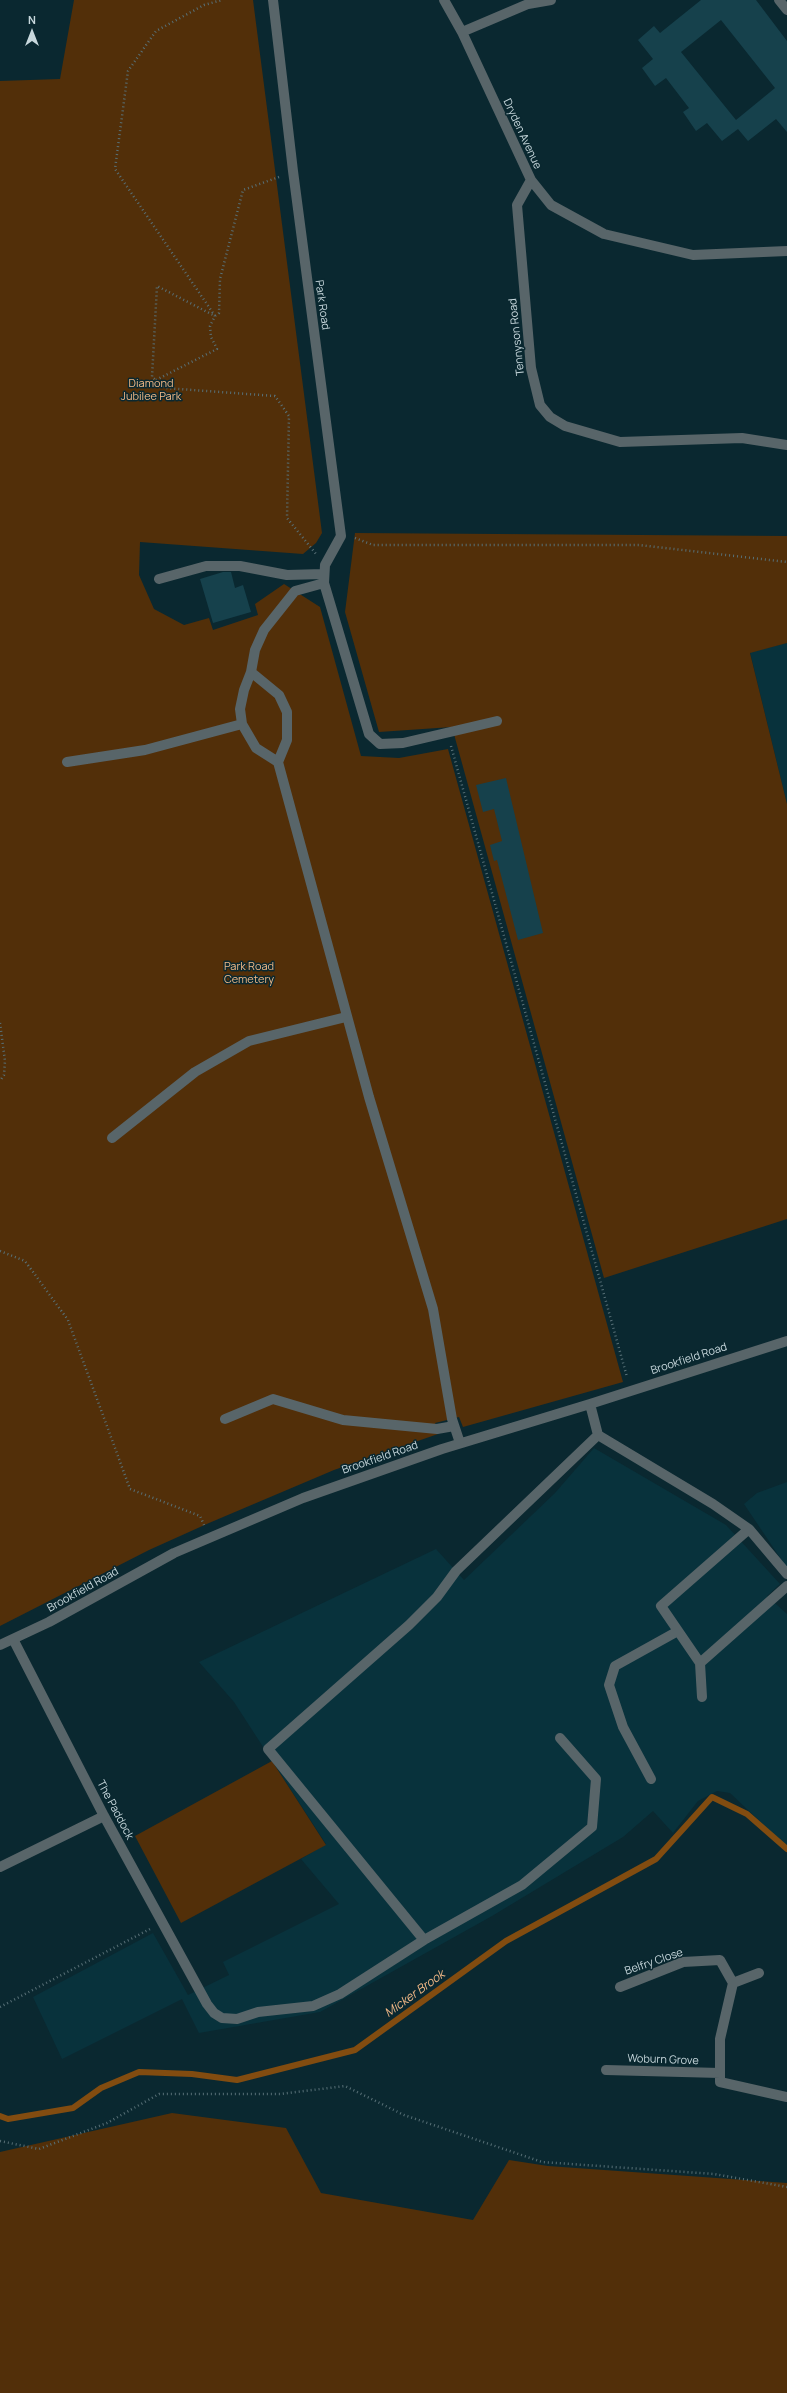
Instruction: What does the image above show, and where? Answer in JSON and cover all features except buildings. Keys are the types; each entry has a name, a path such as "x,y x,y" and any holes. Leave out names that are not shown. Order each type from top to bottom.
{"street":[{"name":"Park Road","path":"273,0 293,172 341,536"},
{"name":"Dryden Avenue","path":"444,0 462,32 530,180 551,205 604,234 693,255 787,251"},
{"path":"462,32 528,4 551,0"},
{"path":"779,0 787,10"},
{"name":"Tennyson Road","path":"530,180 517,205 531,368 540,405 550,417 565,426 620,442 742,438 787,444"},
{"path":"278,762 256,748 242,724 240,709 244,690 251,672 255,650 264,630 295,591 324,574 341,536"},
{"path":"159,579 206,566 240,566 287,575 324,574"},
{"path":"324,574 332,609 369,734 380,744 403,743 497,721"},
{"path":"251,672 279,695 286,712 287,740 278,762 324,928 346,1017 433,1309 454,1426 460,1443"},
{"path":"67,762 145,750 242,724"},
{"path":"112,1138 195,1072 249,1041 346,1017"},
{"name":"Brookfield Road","path":"0,1645 50,1622 174,1553 303,1498 460,1443 590,1404 787,1341"},
{"path":"225,1419 273,1400 343,1420 437,1429 454,1426"},
{"path":"590,1404 598,1435 713,1504 749,1529 787,1574"},
{"path":"560,1738 596,1779 592,1827 522,1885 424,1940 268,1749 409,1626 437,1597 456,1571 598,1435"},
{"path":"702,1697 700,1663 661,1606 749,1529"},
{"path":"700,1663 787,1586"},
{"path":"651,1779 623,1727 609,1685 615,1666 678,1631"},
{"name":"The Paddock","path":"13,1639 104,1816 163,1923 211,2008 222,2018 237,2018 258,2012 313,2006 346,1991 424,1940"},
{"path":"0,1867 104,1816"},
{"name":"Belfry Close","path":"620,1987 683,1962 720,1960 733,1983"},
{"path":"758,1973 733,1983 720,2040 720,2082 787,2097"},
{"name":"Woburn Grove","path":"606,2070 720,2073"}],"path":[{"path":"215,316 115,169 128,70 156,31 204,5 222,0"},
{"path":"156,380 217,349 211,336 210,326 218,313 220,279 243,190 293,172"},
{"path":"215,316 157,286 152,377 165,388 275,396 289,416 287,518 324,574"},
{"path":"341,536 354,538 373,545 639,545 787,562"},
{"path":"448,732 631,1391"},
{"path":"0,1023 5,1061 4,1074 0,1081"},
{"path":"0,1251 25,1261 68,1320 130,1489 200,1516 210,1538"},
{"path":"0,2007 163,1923"},
{"path":"0,2141 39,2149 107,2123 159,2094 280,2094 345,2086 404,2115 542,2162 714,2174 787,2187"}],"shaded area":[{"path":"787,643 787,804 750,652"},
{"path":"594,1448 726,1525 780,1584 767,1596 787,1614 787,1847 730,1793 717,1791 698,1801 673,1833 653,1811 623,1837 492,1916 320,2012 199,2033 182,1999 62,2059 33,1997 153,1933 188,1995 229,1975 223,1962 339,1904 301,1859 326,1844 234,1702 199,1662 436,1549 464,1580 555,1493"},
{"path":"787,1482 787,1568 744,1504 757,1493"}],"green space":[{"path":"74,0 253,0 322,533 316,543 303,554 140,542 139,575 154,609 184,625 209,618 213,630 258,615 255,604 284,584 320,607 361,756 399,758 448,749 623,1382 463,1427 459,1417 435,1423 438,1434 334,1470 209,1523 149,1550 0,1626 0,81 60,79"},
{"path":"355,533 787,536 787,643 750,653 787,804 787,1219 604,1278 452,727 379,732 345,612"},
{"path":"272,1761 326,1845 181,1923 135,1836"},
{"path":"172,2113 286,2128 321,2193 473,2220 509,2160 548,2166 787,2183 787,2393 0,2393 0,2152"}],"waterway":[{"name":"Micker Brook","path":"0,2116 8,2119 73,2108 101,2088 139,2072 192,2074 237,2080 355,2050 506,1941 656,1859 712,1797 747,1814 787,1849"}],"park label":[{"name":"Diamond Jubilee Park","path":"151,390"},
{"name":"Park Road Cemetery","path":"249,973"}]}
